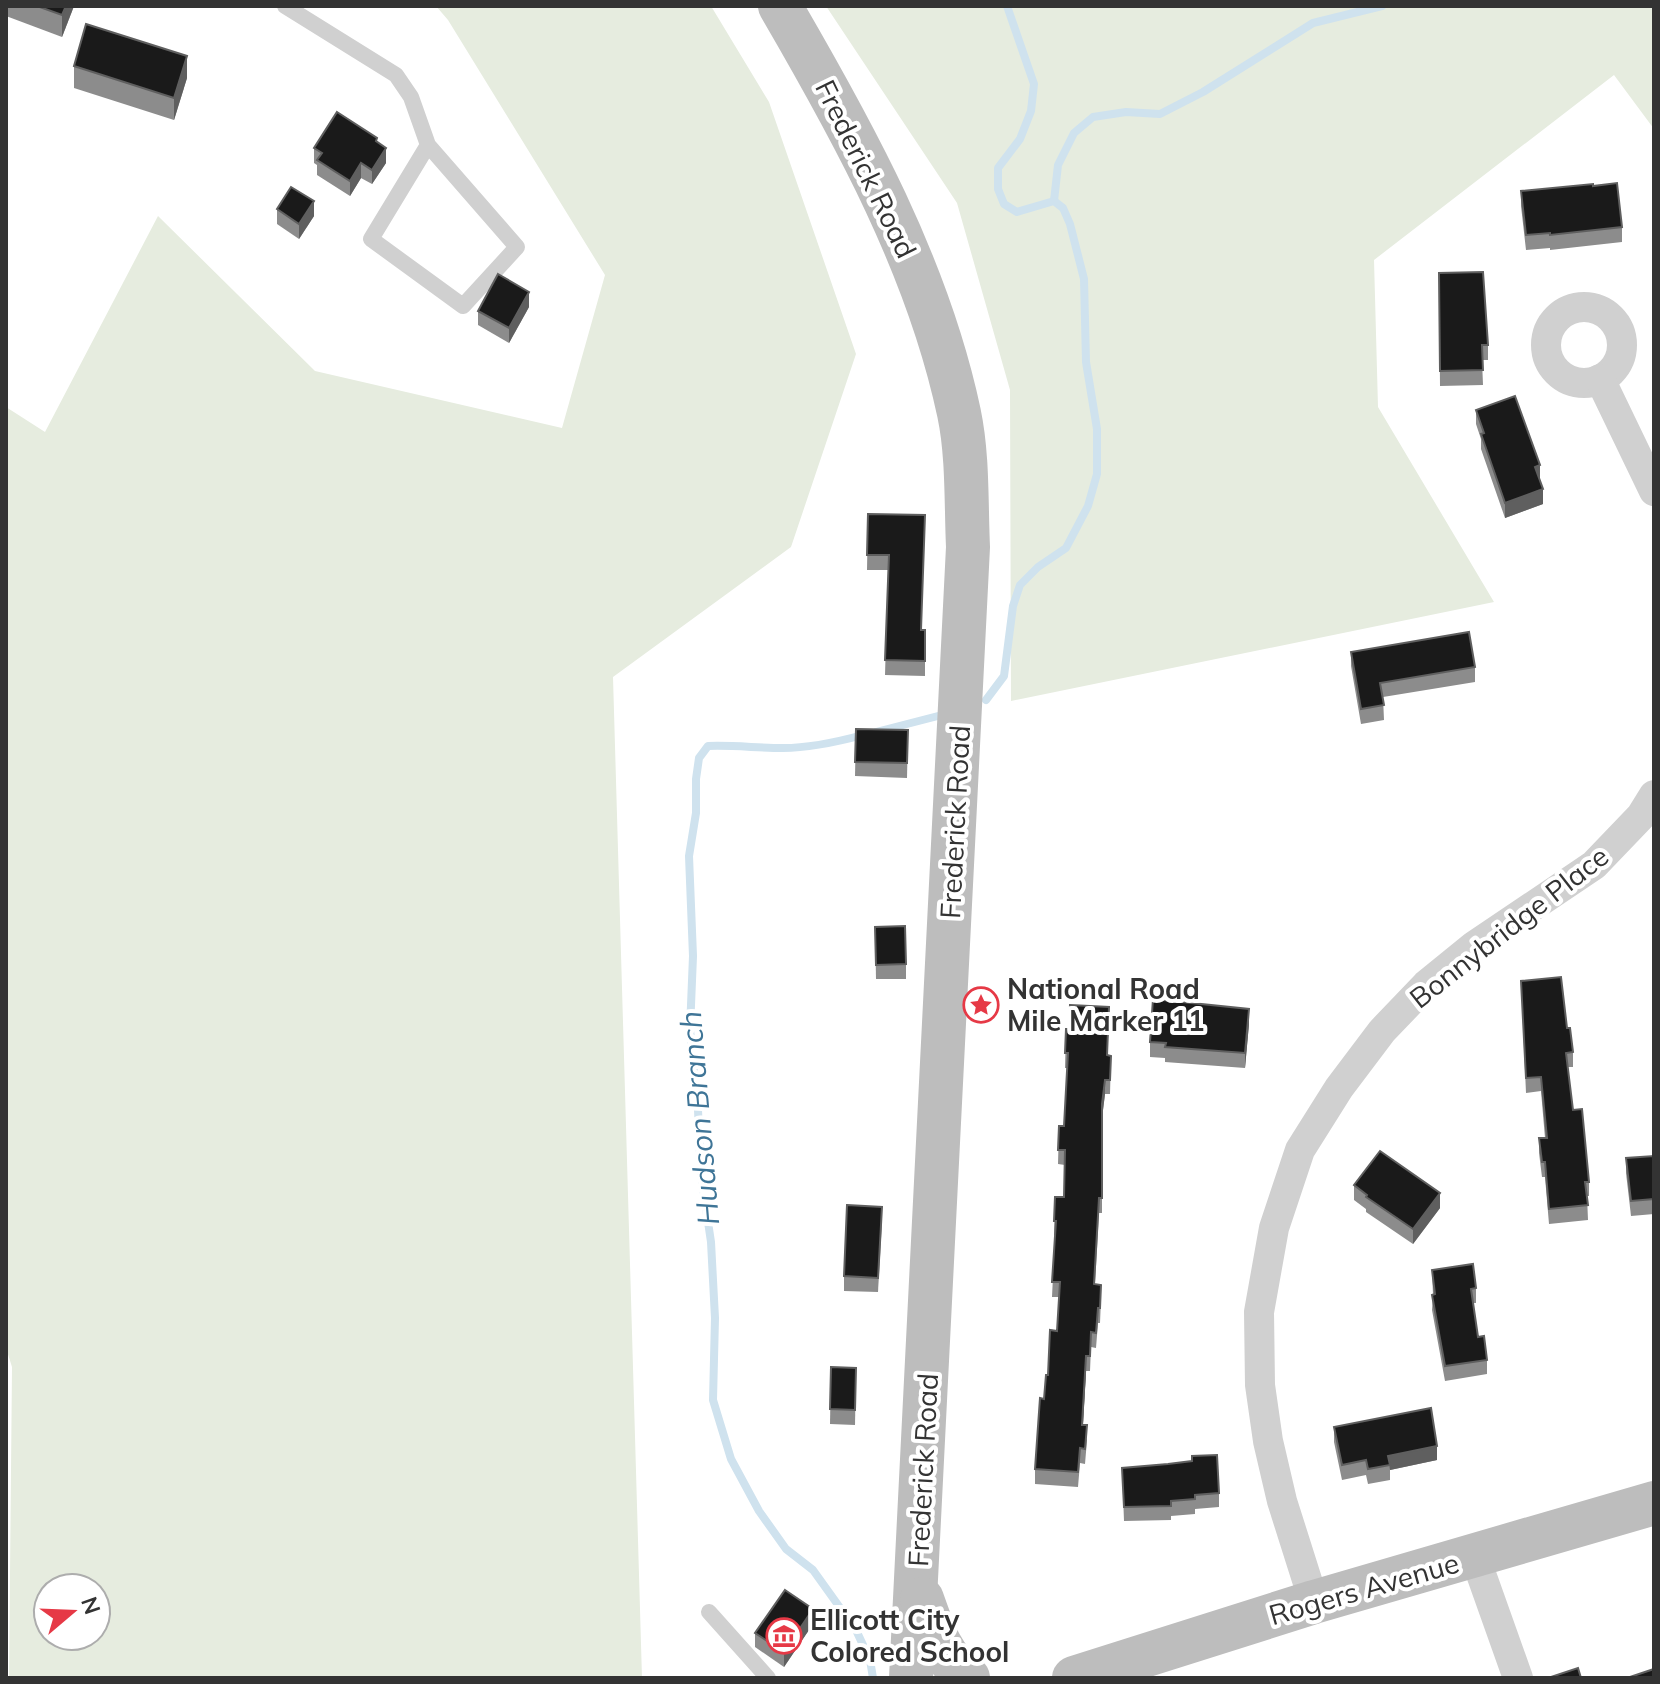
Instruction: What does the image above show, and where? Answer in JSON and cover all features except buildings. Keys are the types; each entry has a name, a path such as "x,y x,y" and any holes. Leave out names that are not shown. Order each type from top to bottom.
{"main road":[{"name":"Frederick Road","path":"780,6 821,76 880,193 924,291 947,363 959,416 965,475 968,547 911,1678"},
{"name":"Rogers Avenue","path":"1074,1678 1314,1602 1654,1503"},
{"path":"917,1584 937,1643 951,1663 968,1678"}],"street":[{"path":"1600,379 1654,491"},
{"name":"Bonnybridge Place","path":"1314,1602 1282,1501 1268,1441 1260,1385 1259,1312 1274,1228 1300,1150 1347,1076 1382,1031 1426,985 1474,946 1594,865 1641,816 1654,795"},
{"path":"1475,1557 1518,1678"}],"lane":[{"path":"285,6 396,75 411,97 428,145 517,247 463,306 371,239 428,145"},
{"path":"709,1612 768,1678"}],"shaded area":[{"path":"436,6 711,6 769,102 856,354 791,547 613,677 642,1678 9,1678 12,1367 6,1348 6,407 45,432 158,216 315,371 562,428 605,275 448,20"},
{"path":"826,6 1654,6 1654,129 1614,75 1374,260 1378,407 1494,602 1011,701 1010,390 957,203"}],"waterway":[{"name":"Hudson Branch","path":"986,700 1004,676 1013,606 1020,585 1038,567 1066,548 1088,506 1097,474 1097,429 1086,362 1084,279 1070,224 1063,208 1054,201 1017,212 1004,204 998,189 998,168 1020,139 1031,111 1034,84 1007,6"},
{"path":"1054,201 1058,165 1074,133 1093,117 1126,112 1160,114 1203,92 1313,23 1382,6"},
{"name":"Hudson Branch","path":"876,732 938,716"},
{"name":"Hudson Branch","path":"863,735 793,748 708,746 699,758 696,813 689,856 693,956 690,1030 701,1175 711,1242 715,1318 713,1400 731,1459 759,1511 786,1549 813,1570 856,1630 870,1660 873,1678"}],"place":[{"name":"National Road Mile Marker 11","path":"981,1005"},
{"name":"Ellicott City Colored School","path":"784,1636"}]}
